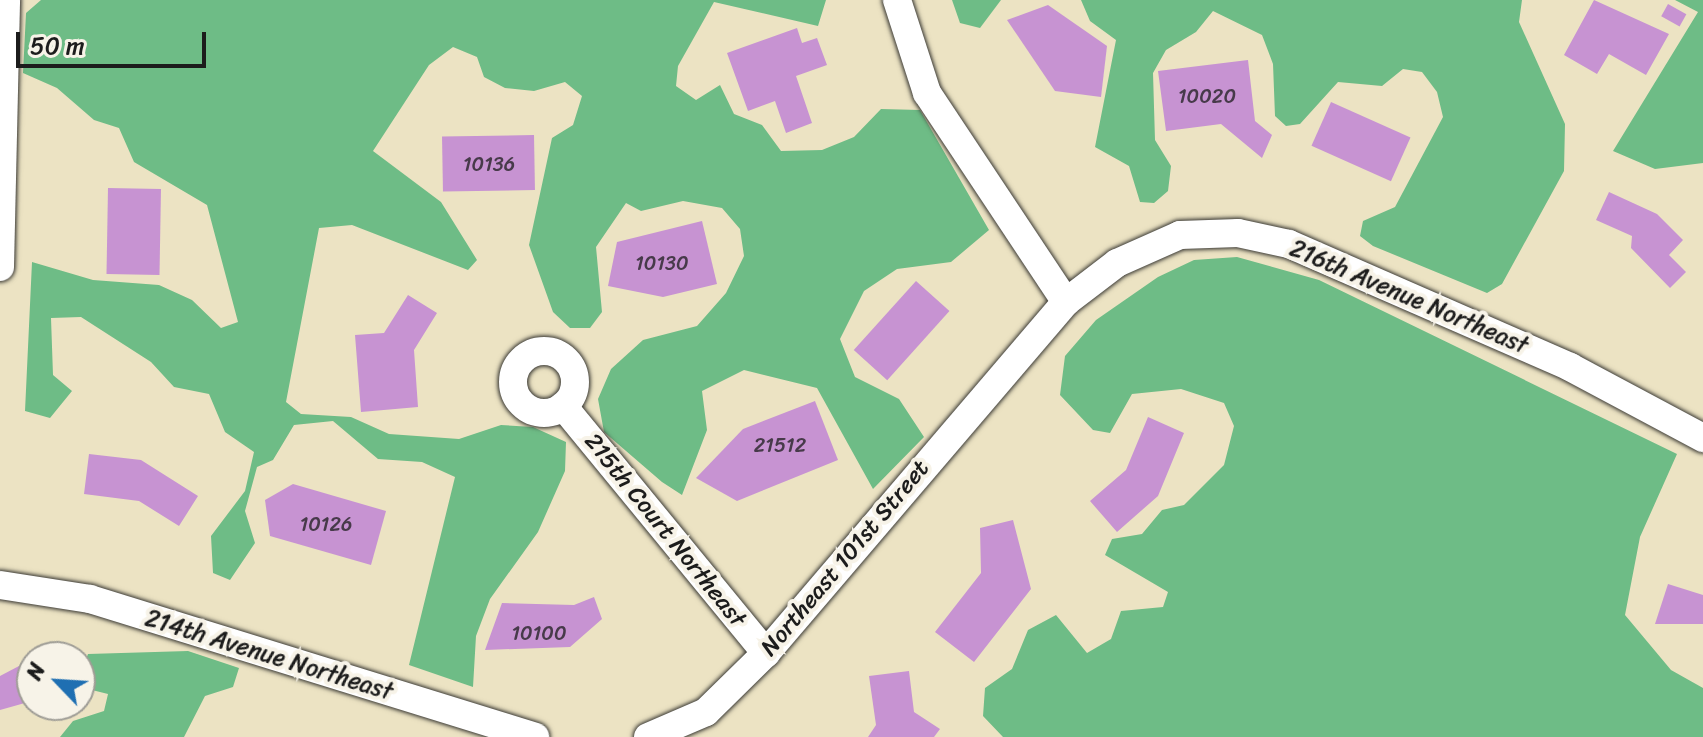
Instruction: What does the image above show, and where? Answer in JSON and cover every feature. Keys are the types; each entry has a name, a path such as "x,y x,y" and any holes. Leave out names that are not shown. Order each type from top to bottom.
{"street":[{"path":"0,267 6,0"},
{"path":"897,0 927,93 1066,302"},
{"name":"216th Avenue Northeast","path":"1022,354 1066,302 1117,263 1180,235 1238,233 1289,244 1570,367 1703,438"},
{"name":"Northeast 101st Street","path":"648,737 706,712 766,653 1022,354"},
{"name":"215th Court Northeast","path":"563,406 766,653"},
{"name":"214th Avenue Northeast","path":"0,585 90,599 535,737"}],"green space":[{"path":"41,0 826,0 818,26 714,2 678,66 676,86 696,100 720,85 734,114 762,125 781,151 822,150 854,137 881,109 920,110 989,230 951,262 897,269 864,291 840,339 855,377 899,399 924,437 873,489 817,388 744,370 702,391 707,430 682,495 662,482 604,432 598,399 611,369 643,340 697,326 726,293 744,256 740,229 722,208 683,201 641,211 626,203 596,247 602,312 590,328 570,328 553,312 529,245 552,138 573,125 582,96 565,82 534,91 505,88 484,77 477,57 453,47 429,65 373,151 441,202 477,260 468,270 352,225 319,228 286,402 301,414 351,417 389,434 459,439 501,425 533,427 566,442 565,471 538,532 490,599 476,636 473,687 409,665 455,477 422,462 378,459 333,421 294,425 273,460 257,467 245,511 255,543 230,580 213,573 211,536 245,491 254,452 225,432 209,394 174,387 151,362 81,317 51,318 53,375 72,391 50,418 25,411 32,262 93,280 159,285 192,300 221,328 238,322 207,205 134,162 119,128 94,120 57,88 23,73 26,13"},
{"path":"952,0 1001,0 980,28 960,23"},
{"path":"1081,0 1522,0 1519,22 1565,124 1564,171 1502,284 1487,293 1373,246 1360,236 1363,221 1395,207 1443,117 1437,92 1422,72 1403,69 1382,86 1338,82 1300,124 1286,126 1275,116 1273,64 1262,35 1213,11 1196,32 1166,50 1153,73 1155,140 1171,166 1168,191 1154,203 1140,202 1129,166 1095,147 1116,40 1090,21"},
{"path":"1675,0 1703,0 1703,163 1655,169 1613,151 1698,12"},
{"path":"1237,257 1319,280 1677,454 1640,537 1625,615 1671,670 1703,688 1703,737 1003,737 983,716 985,688 1012,669 1028,630 1056,615 1087,653 1111,639 1121,611 1163,607 1168,592 1105,555 1112,539 1142,534 1162,510 1184,505 1224,465 1234,426 1224,403 1181,389 1132,394 1110,433 1093,430 1060,395 1065,356 1096,320 1158,277 1194,260"},
{"path":"188,651 239,668 233,687 205,696 184,737 60,737 73,721 96,721 96,714 104,711 108,694 96,691 96,654"}],"building":[{"path":"1594,0 1669,34 1646,75 1609,54 1597,74 1564,55"},
{"path":"1668,4 1686,14 1680,26 1661,16"},
{"path":"1048,5 1107,46 1101,97 1055,91 1007,20"},
{"path":"797,28 802,43 817,38 827,65 796,76 812,123 786,133 775,101 748,111 727,53"},
{"path":"1248,60 1255,121 1272,135 1262,158 1221,124 1166,131 1158,71"},
{"path":"1331,102 1410,137 1391,181 1311,146"},
{"path":"534,135 535,190 443,192 442,137"},
{"path":"108,188 161,189 159,275 106,274"},
{"path":"1609,192 1657,214 1683,240 1669,255 1686,272 1670,288 1631,248 1632,236 1596,220"},
{"path":"702,221 717,284 663,297 608,286 617,242"},
{"path":"916,281 949,311 887,380 854,350"},
{"path":"408,295 437,313 414,350 418,407 361,412 355,335 384,333"},
{"path":"815,401 838,460 737,501 696,478 743,429"},
{"path":"1148,417 1184,433 1158,496 1117,532 1090,501 1126,470"},
{"path":"89,454 141,460 198,496 179,526 139,501 84,494"},
{"path":"293,484 386,511 371,565 270,536 265,500"},
{"path":"1013,520 1031,589 974,662 935,632 981,573 980,528"},
{"path":"1668,584 1703,595 1703,624 1655,624"},
{"path":"594,597 602,619 570,647 485,650 502,603 574,605"},
{"path":"16,668 16,706 0,710 0,676"},
{"path":"909,671 914,712 940,729 934,737 868,737 876,725 869,676"}]}
